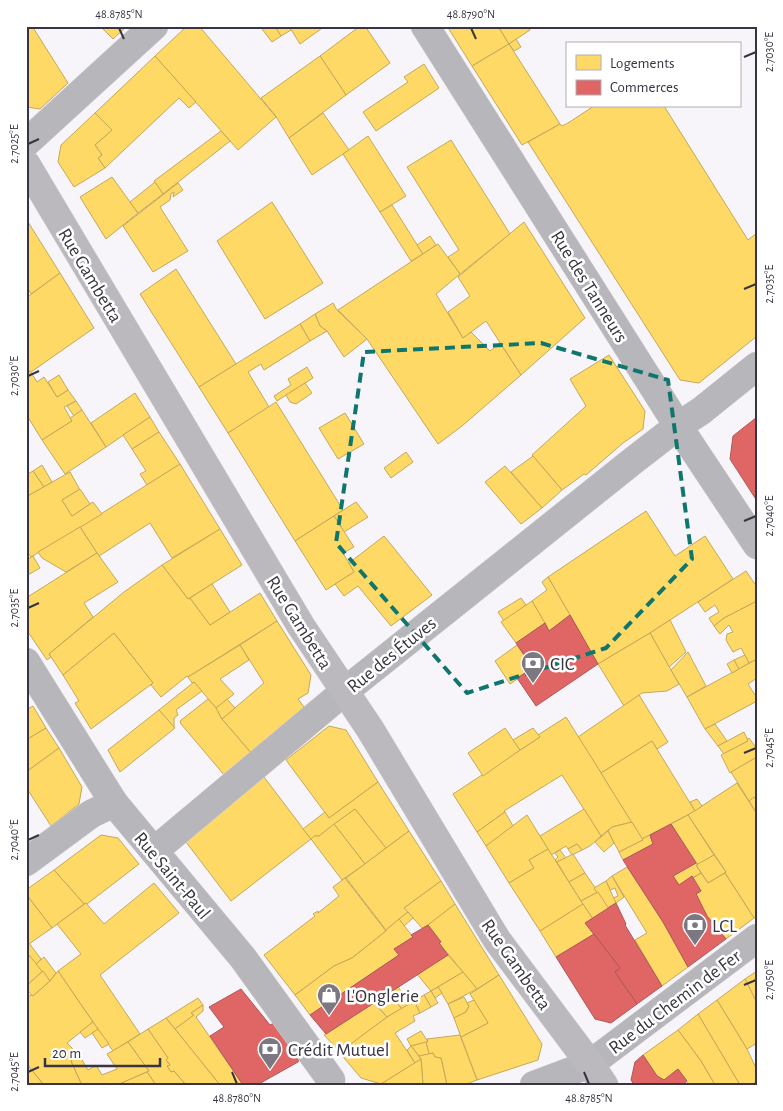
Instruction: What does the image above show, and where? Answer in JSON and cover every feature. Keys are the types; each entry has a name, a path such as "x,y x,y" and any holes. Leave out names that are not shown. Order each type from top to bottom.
{"main road":[{"name":"Rue Gambetta","path":"26,164 301,626 370,729 497,940 596,1072"}],"street":[{"path":"26,143 154,26"},
{"name":"Rue des Tanneurs","path":"424,26 678,426 757,544"},
{"name":"Rue des Étuves","path":"154,851 345,691 678,426 701,411 757,366"},
{"name":"Rue Saint-Paul","path":"26,662 114,804 243,958 331,1083"},
{"path":"26,862 91,814 114,804"},
{"name":"Rue du Chemin de Fer","path":"534,1085 596,1072 757,938"}],"highlighted area":[{"path":"541,343 668,380 692,559 606,648 467,693 336,543 364,352"}],"building: Logements":[{"path":"26,26 32,26 68,83 40,109 26,107"},
{"path":"100,26 127,26 113,39"},
{"path":"187,26 199,26 276,117 238,150 155,56"},
{"path":"267,26 275,26 281,36 272,42 262,29"},
{"path":"275,26 289,26 291,30 281,36"},
{"path":"289,26 325,26 300,44"},
{"path":"360,26 365,26 390,63 346,95 320,56"},
{"path":"447,26 498,26 509,44 472,66"},
{"path":"498,26 528,26 530,30 509,44"},
{"path":"516,39 521,47 514,51 509,44"},
{"path":"509,44 560,124 522,145 472,66"},
{"path":"155,56 196,102 189,108 179,98 105,168 98,158 102,155 95,145 112,130 95,113"},
{"path":"320,56 346,95 289,138 275,115 261,98"},
{"path":"424,64 439,88 376,131 363,112 408,82 404,77"},
{"path":"591,108 665,108 748,240 757,233 757,336 699,383 680,380 528,142 560,124 562,126"},
{"path":"95,113 112,130 95,145 102,155 98,158 105,168 74,187 58,162 61,145"},
{"path":"323,113 349,150 312,175 289,138"},
{"path":"221,131 230,141 163,194 154,181"},
{"path":"368,136 406,196 380,212 343,154"},
{"path":"451,140 510,234 460,274 448,257 459,250 407,167"},
{"path":"112,177 138,213 106,239 80,197"},
{"path":"155,182 163,194 138,213 130,202"},
{"path":"178,183 183,190 173,197 174,192 171,194 170,200 160,207 188,251 153,272 123,226"},
{"path":"272,202 323,283 265,319 217,241"},
{"path":"392,205 423,254 411,261 380,212"},
{"path":"28,222 60,273 31,294 26,285 26,224"},
{"path":"524,222 585,318 521,375 486,321 463,338 448,312 470,296 458,277"},
{"path":"430,236 436,245 423,254 417,245"},
{"path":"438,244 460,274 436,294 463,338 471,332 490,351 500,343 521,375 462,426 438,444 367,339 338,310"},
{"path":"176,269 236,364 199,387 140,294"},
{"path":"60,273 94,328 31,372 26,373 26,298"},
{"path":"333,303 337,310 367,339 344,357 327,331 320,326 315,314"},
{"path":"315,314 320,326 327,331 310,341 300,324"},
{"path":"300,324 310,341 264,370 261,364 248,372 269,407 228,433 199,387"},
{"path":"609,355 645,411 643,429 623,443 586,475 584,474 562,490 532,455 586,406 570,379"},
{"path":"307,367 313,378 277,401 274,396 291,385 288,379"},
{"path":"30,371 37,382 44,377 57,397 68,390 76,401 64,407 72,421 42,440 26,414 26,373"},
{"path":"59,375 68,390 57,397 48,382"},
{"path":"305,383 312,393 296,404 290,402 286,395"},
{"path":"135,393 150,417 106,447 91,423"},
{"path":"76,401 82,410 74,416 67,406"},
{"path":"276,402 343,510 295,541 228,433"},
{"path":"82,410 106,447 65,474 42,440 72,421 70,418"},
{"path":"345,413 364,444 338,459 319,428"},
{"path":"150,417 159,432 132,449 123,435"},
{"path":"159,432 180,464 147,485 140,474 146,471 132,449"},
{"path":"406,452 413,462 391,478 384,468"},
{"path":"533,456 562,490 542,508 511,472"},
{"path":"180,464 220,529 172,558 150,523 99,556 80,527"},
{"path":"42,465 52,482 44,487 33,471"},
{"path":"505,466 542,508 521,524 485,482"},
{"path":"33,471 44,487 26,497 26,475"},
{"path":"70,472 79,490 62,500 72,516 93,502 102,514 31,557 26,550 26,497"},
{"path":"80,489 90,504 72,516 62,500"},
{"path":"356,502 368,517 344,532 334,516"},
{"path":"646,511 675,556 705,536 733,579 598,664 548,577"},
{"path":"334,516 354,547 343,553 354,572 326,590 295,541"},
{"path":"80,527 97,553 66,572 42,558 38,552"},
{"path":"220,529 242,565 188,599 162,565"},
{"path":"384,536 432,595 391,626 358,586 344,596 335,584 354,572 349,563"},
{"path":"97,553 118,582 84,603 93,617 49,654 51,657 47,660 26,629 26,598"},
{"path":"33,556 40,568 26,576 26,560"},
{"path":"162,565 210,625 260,593 277,621 187,676 161,697 151,685 153,683 114,633 63,675 49,654 124,592"},
{"path":"746,571 757,587 757,601 724,618 714,626 709,618 719,612 715,605 705,612 698,602"},
{"path":"548,577 570,615 549,631 532,601 547,590 542,582"},
{"path":"212,584 230,612 210,625 190,598"},
{"path":"521,598 526,605 504,621 498,612"},
{"path":"532,601 545,623 516,643 501,622"},
{"path":"757,601 757,659 749,663 741,648 733,652 726,640 727,634 733,632 729,625 720,634 714,626 724,618"},
{"path":"670,620 686,652 669,667 650,633"},
{"path":"277,621 311,675 308,693 298,699 304,707 252,754 222,719 264,683 240,645"},
{"path":"114,633 153,683 91,729 75,703 79,701 63,675"},
{"path":"650,633 679,684 667,691 642,693 624,706 598,664"},
{"path":"240,645 249,660 220,679 234,694 216,708 188,677"},
{"path":"517,645 533,668 510,684 495,661"},
{"path":"688,652 706,686 687,697 671,670"},
{"path":"745,655 749,663 739,669 734,660"},
{"path":"757,659 757,678 748,684 755,695 757,694 757,701 705,729 687,697"},
{"path":"734,660 739,669 732,673 727,664"},
{"path":"194,682 202,691 176,710 178,715 174,718 174,728 159,710"},
{"path":"639,695 668,742 657,749 652,741 601,773 578,737"},
{"path":"208,699 219,711 222,719 252,754 225,776 180,721"},
{"path":"227,699 235,708 222,719 216,708"},
{"path":"33,706 46,728 26,740 26,710"},
{"path":"159,710 175,728 120,772 108,750"},
{"path":"566,717 632,822 612,827 601,836 562,775 504,811 477,832 453,794 540,737 538,735"},
{"path":"715,724 727,741 718,746 705,729"},
{"path":"329,726 346,730 378,782 329,818 286,760"},
{"path":"46,728 59,748 26,772 26,740"},
{"path":"505,728 520,750 483,776 468,753"},
{"path":"533,728 540,737 520,750 513,740"},
{"path":"744,732 748,741 724,754 718,746"},
{"path":"749,738 757,749 757,757 730,773 721,755 748,741 747,739"},
{"path":"652,741 695,811 642,839 601,773"},
{"path":"59,748 82,787 79,804 51,826 26,787 26,772"},
{"path":"757,757 757,796 749,801 731,772"},
{"path":"264,777 311,839 231,901 186,842 189,834"},
{"path":"378,782 409,831 386,848 355,809 319,836 314,836 311,839 303,829 325,812 329,818"},
{"path":"737,783 757,814 757,916 754,918 688,815"},
{"path":"754,797 757,801 757,814 749,801"},
{"path":"697,799 702,806 695,811 690,802"},
{"path":"355,809 386,848 365,864 334,824"},
{"path":"584,809 601,836 590,846 582,850 577,844 568,849 566,846 551,855 540,836"},
{"path":"505,812 513,826 486,846 477,832"},
{"path":"527,815 548,849 529,860 534,868 509,883 486,846"},
{"path":"688,815 714,855 698,865 671,824"},
{"path":"632,822 643,840 619,852 608,831 612,827"},
{"path":"334,824 365,864 342,880 311,839 314,836 319,836"},
{"path":"409,831 441,881 404,908 408,912 386,930 346,878"},
{"path":"608,831 614,843 604,852 595,842"},
{"path":"101,835 118,838 139,864 87,904 84,904 54,870"},
{"path":"650,835 653,844 623,860 619,852"},
{"path":"577,844 582,850 572,855 568,849"},
{"path":"548,849 583,904 540,931 509,883 534,868 529,860"},
{"path":"560,850 566,858 557,862 555,860 558,857 555,853"},
{"path":"573,854 585,873 569,882 557,862"},
{"path":"714,855 726,872 708,883 696,865"},
{"path":"696,863 701,873 679,885 673,876"},
{"path":"627,867 663,922 688,967 662,986 635,940 647,933 612,876"},
{"path":"54,870 84,904 52,928 26,894 26,890"},
{"path":"585,873 598,892 581,901 569,882"},
{"path":"701,873 708,883 725,873 754,918 726,939 707,916 696,894 701,891 693,878"},
{"path":"612,876 624,897 616,903 613,898 618,896 615,888 610,890 606,881"},
{"path":"345,878 386,931 352,958 334,966 295,995 264,955 315,916 313,914 318,911 318,913 339,896 333,887"},
{"path":"441,881 455,904 423,929 404,908"},
{"path":"606,881 616,903 607,908 594,888"},
{"path":"154,883 179,913 100,975 140,1034 113,1051 58,971 81,954 57,924 86,903 104,924"},
{"path":"598,892 609,909 593,919 581,901"},
{"path":"26,894 52,928 26,946"},
{"path":"455,904 499,975 477,989 439,943 441,942 428,925"},
{"path":"583,904 593,919 585,923 594,934 556,957 540,931"},
{"path":"408,912 413,918 404,926 399,919"},
{"path":"399,919 413,937 394,949 399,955 310,1015 295,995 334,966 352,958"},
{"path":"29,943 41,959 36,964 26,952 26,946"},
{"path":"26,952 43,971 26,986"},
{"path":"448,955 463,972 431,991 417,974"},
{"path":"44,957 56,973 50,981 36,964"},
{"path":"43,971 50,981 33,996 26,990 26,986"},
{"path":"58,971 93,1022 67,1043 79,1055 71,1061 82,1085 42,1085 26,1063 26,998 31,995 33,996"},
{"path":"757,971 757,1003 745,979"},
{"path":"463,972 477,989 448,1004 438,987"},
{"path":"499,975 542,1044 538,1060 477,1080 461,1037 488,1023 470,994"},
{"path":"745,979 757,1003 757,1043 747,1049 717,1000"},
{"path":"398,987 411,1003 402,1009 389,993"},
{"path":"438,987 442,993 435,998 431,991"},
{"path":"431,991 438,1003 431,1007 424,995"},
{"path":"389,993 402,1009 387,1017 374,1003"},
{"path":"424,995 431,1007 420,1013 414,1001"},
{"path":"464,997 469,1006 466,1012 454,1018 448,1004"},
{"path":"198,998 203,1005 191,1013 194,1015 175,1029 166,1018"},
{"path":"474,1000 488,1023 461,1037 454,1018 466,1012 469,1006 467,1003"},
{"path":"717,1000 747,1049 757,1070 757,1081 751,1085 740,1085 698,1014"},
{"path":"414,1001 420,1013 413,1016 415,1021 395,1033 415,1063 381,1084 361,1078 339,1052 387,1017"},
{"path":"374,1003 387,1017 340,1052 324,1035"},
{"path":"203,1005 203,1011 196,1017 243,1085 220,1085 175,1029 194,1015 191,1013"},
{"path":"698,1014 740,1085 715,1085 701,1061 678,1030"},
{"path":"166,1018 220,1085 186,1085 174,1071 171,1072 167,1066 170,1065 166,1060 168,1058 148,1029"},
{"path":"93,1022 98,1029 85,1038 80,1032"},
{"path":"98,1029 109,1044 102,1048 92,1033"},
{"path":"148,1029 168,1058 166,1060 170,1065 167,1066 171,1072 174,1071 186,1085 156,1085 147,1072 149,1071 128,1042"},
{"path":"678,1030 701,1061 715,1085 689,1085 678,1069 664,1080 657,1076 643,1055"},
{"path":"421,1031 428,1042 411,1046 407,1039"},
{"path":"460,1035 477,1080 464,1085 447,1085 441,1058 435,1057 433,1053 429,1054 426,1042 428,1042 427,1039"},
{"path":"128,1042 149,1071 117,1085 82,1085 71,1061 79,1055 88,1070 96,1065 102,1075 117,1069 107,1054"},
{"path":"426,1042 429,1054 419,1056 411,1046"},
{"path":"411,1046 421,1059 415,1063 407,1050"},
{"path":"433,1053 435,1057 441,1058 447,1085 423,1085 421,1059 419,1056"},
{"path":"421,1059 423,1085 381,1084"},
{"path":"26,1063 43,1084 42,1085 26,1085"},
{"path":"147,1072 156,1085 117,1085"}],"building: Commerces":[{"path":"757,417 757,501 730,459 733,436"},
{"path":"570,615 598,664 536,706 517,678 533,668 516,643 545,623 549,631"},
{"path":"671,824 696,863 673,876 679,885 692,876 701,891 696,894 707,916 726,939 688,967 663,922 623,860 653,844 650,835"},
{"path":"616,903 625,925 662,986 637,1004 615,972 620,968 585,923"},
{"path":"428,925 448,955 326,1034 310,1015 399,955 394,949 413,937 411,935"},
{"path":"594,934 620,968 615,972 637,1004 611,1023 595,1019 556,957"},
{"path":"241,989 270,1025 274,1023 300,1058 298,1062 257,1085 243,1085 210,1036 224,1027 209,1007"},
{"path":"643,1055 657,1076 664,1080 678,1069 687,1081 682,1085 634,1085 631,1080 635,1062"}],"place":[{"name":"CIC","path":"533,684"},
{"name":"LCL","path":"695,946"},
{"name":"L'Onglerie","path":"329,1016"},
{"name":"Crédit Mutuel","path":"270,1070"}]}
